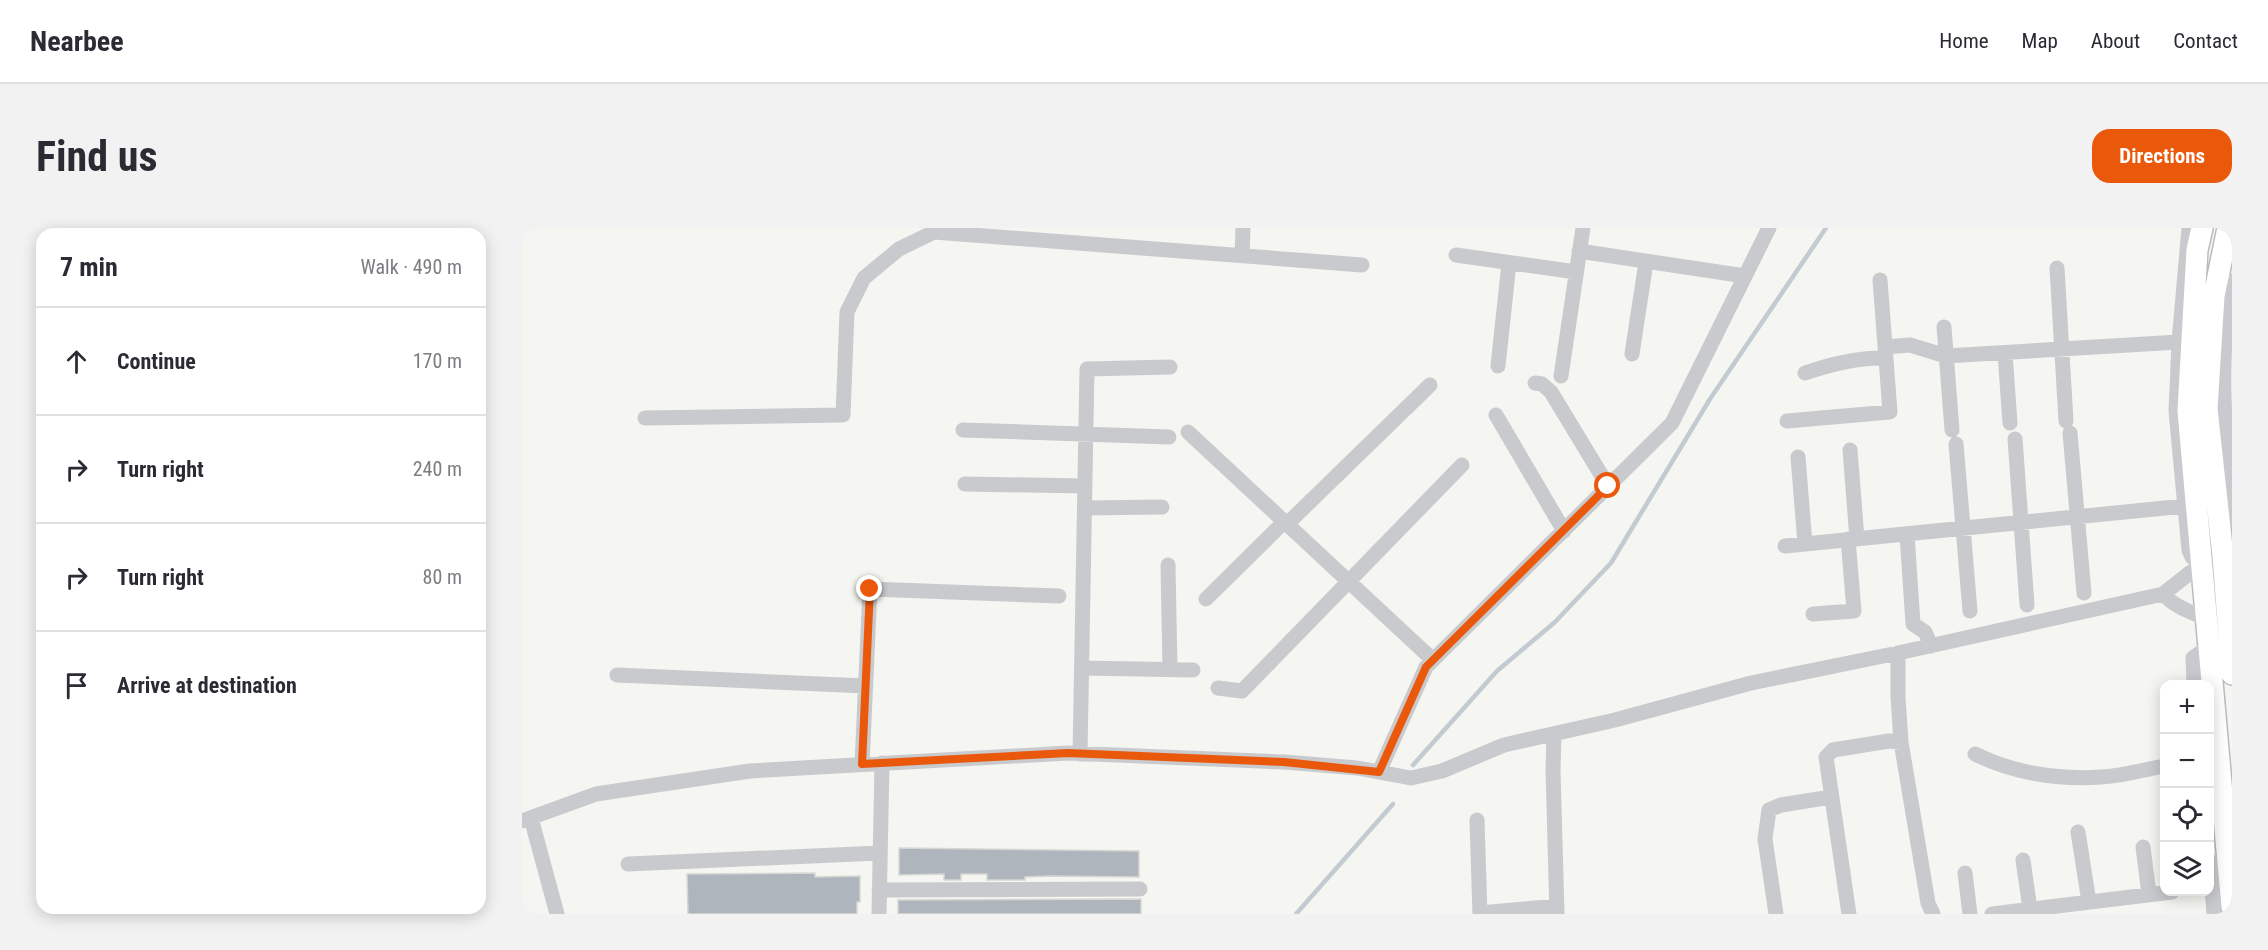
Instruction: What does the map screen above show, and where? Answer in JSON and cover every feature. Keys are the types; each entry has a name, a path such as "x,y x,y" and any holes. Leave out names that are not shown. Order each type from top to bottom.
{"highway":[{"path":"2202,228 2197,250 2188,411 2217,522"},
{"path":"2228,228 2214,296 2207,409 2217,522 2215,559 2207,619 2210,646 2217,885 2232,907"},
{"path":"2215,559 2232,674"}],"street":[{"path":"1242,256 1243,228"},
{"path":"1561,376 1583,228"},
{"path":"1379,772 1426,667 1672,423 1769,228"},
{"path":"2189,228 2179,342 2176,411 2189,550 2192,557 2215,559"},
{"path":"645,418 843,415 847,312 864,278 899,249 934,232 1362,265"},
{"path":"1580,251 1745,276"},
{"path":"1456,255 1576,272"},
{"path":"1632,354 1646,262"},
{"path":"1498,366 1509,263"},
{"path":"2057,268 2068,427 2084,593"},
{"path":"1787,421 1890,412 1880,280"},
{"path":"2217,522 2224,348 2232,281"},
{"path":"1944,327 1970,611"},
{"path":"1805,373 1830,364 1875,357 1910,345 1946,356 2179,342"},
{"path":"2005,353 2010,423"},
{"path":"1080,754 1087,369 1170,367"},
{"path":"1535,383 1542,384 1551,392 1608,486"},
{"path":"1206,599 1430,385"},
{"path":"1496,415 1564,531"},
{"path":"963,430 1169,437"},
{"path":"1188,432 1433,660"},
{"path":"2015,439 2027,605"},
{"path":"1813,614 1854,611 1850,450"},
{"path":"1798,457 1805,544"},
{"path":"1218,688 1242,691 1462,465"},
{"path":"965,484 1085,486"},
{"path":"1785,546 2185,506"},
{"path":"1085,508 1162,507"},
{"path":"1907,534 1913,624 1925,633 1931,646"},
{"path":"557,914 526,819 596,794 750,771 1080,754 1284,762 1379,772 1411,778 1442,771 1504,745 1615,720 1751,683 1931,646 2163,594 2176,581 2215,559"},
{"path":"1168,564 1170,670"},
{"path":"862,764 870,589 1059,596"},
{"path":"2163,594 2183,609 2207,619"},
{"path":"2194,680 2193,658 2210,646"},
{"path":"1898,653 1900,742 1928,903 1933,914"},
{"path":"1082,668 1193,670"},
{"path":"617,675 866,686"},
{"path":"1477,820 1480,913 1557,910 1552,771 1554,734"},
{"path":"1849,914 1826,757 1833,750 1889,741 1900,742"},
{"path":"1974,754 1986,760 2040,776 2101,777 2160,767"},
{"path":"879,914 882,763"},
{"path":"1776,914 1765,838 1769,810 1781,805 1832,797"},
{"path":"2078,832 2089,902"},
{"path":"2143,847 2149,894"},
{"path":"628,864 880,853"},
{"path":"2023,860 2030,909"},
{"path":"1965,873 1970,914"},
{"path":"2214,914 2217,885"},
{"path":"879,890 1140,889"},
{"path":"1992,914 2160,893"}],"building":[{"path":"899,848 1139,851 1139,877 1049,876 1025,877 1025,880 987,880 987,874 961,874 961,880 944,880 944,874 899,875"},
{"path":"815,873 815,877 860,876 860,902 857,902 857,914 688,914 687,874"},
{"path":"1141,899 1141,914 898,914 898,900"}],"waterway":[{"path":"1413,765 1497,671 1555,622 1611,563 1710,399 1826,228"},
{"path":"1296,914 1393,804"}],"route":[{"path":"870,589 862,764 1068,753 1284,762 1379,772 1426,667 1608,486"}]}
